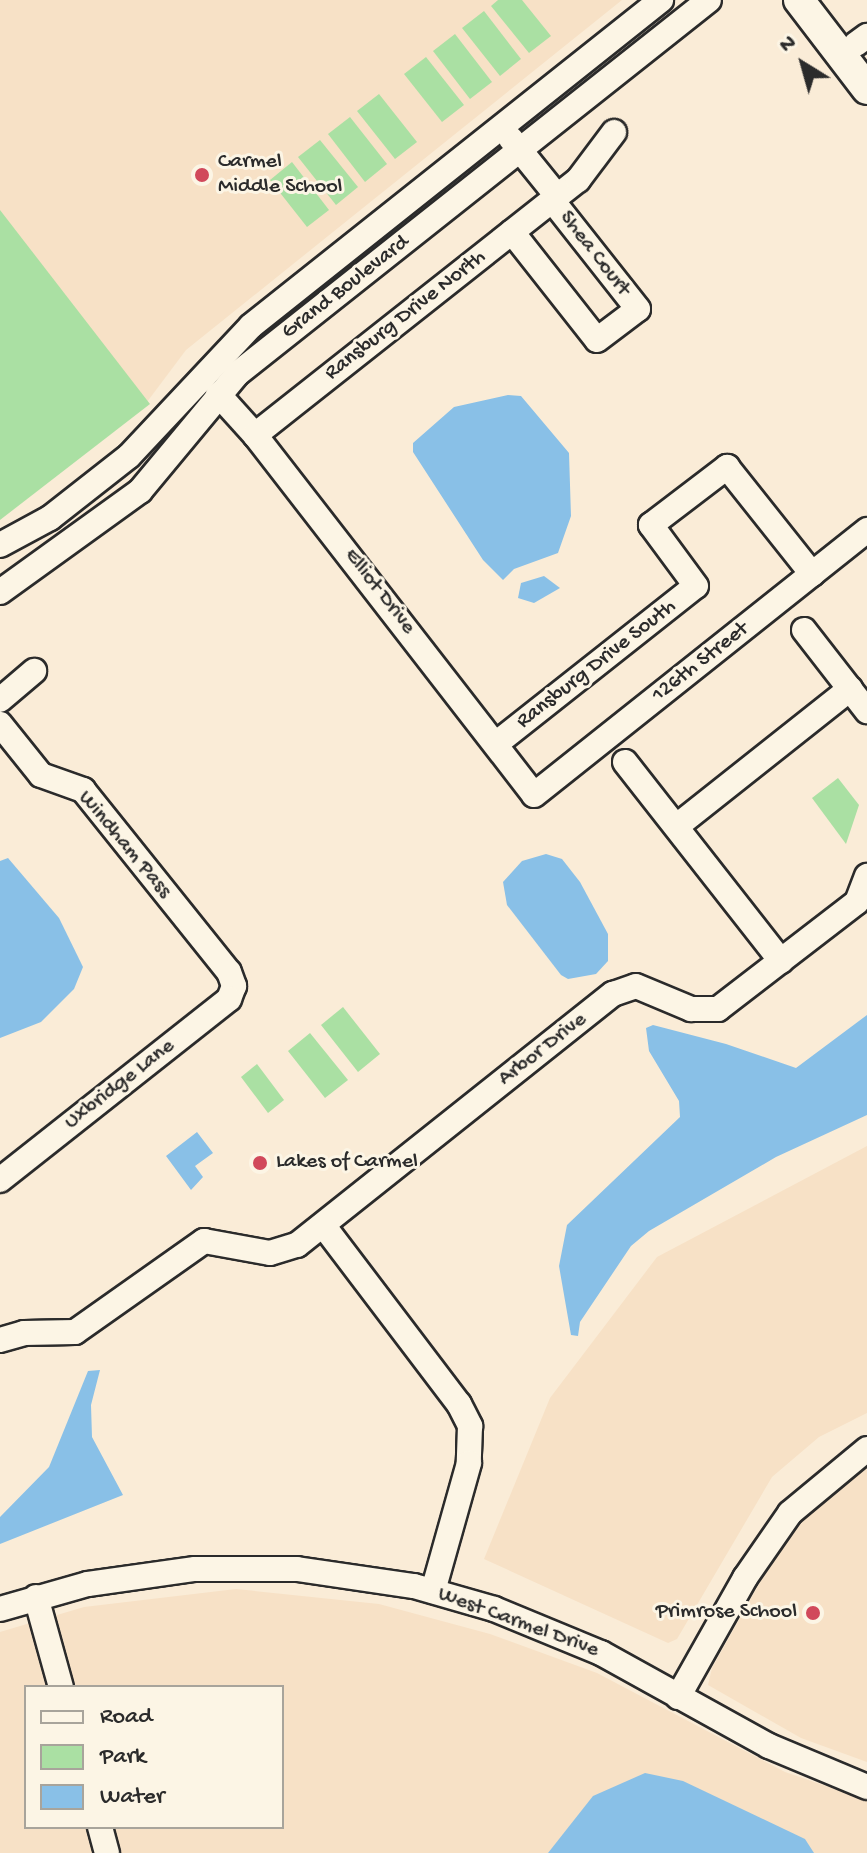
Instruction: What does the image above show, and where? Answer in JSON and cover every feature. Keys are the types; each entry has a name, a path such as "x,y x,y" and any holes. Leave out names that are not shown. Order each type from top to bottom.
{"main road":[{"path":"799,0 867,89"},
{"path":"823,0 863,46"}],"street":[{"name":"Grand Boulevard","path":"0,545 50,518 148,440 227,346 661,0"},
{"name":"Grand Boulevard","path":"0,592 140,491 218,394 709,0"},
{"path":"501,126 554,198"},
{"name":"Ransburg Drive North","path":"255,435 587,171 614,132"},
{"name":"Shea Court","path":"512,232 597,340 638,309 554,198"},
{"name":"Elliot Drive","path":"218,394 255,435 497,743 534,795"},
{"name":"Ransburg Drive South","path":"497,743 696,586 651,525 727,467 812,574"},
{"name":"126th Street","path":"534,795 867,530"},
{"path":"804,630 867,711"},
{"path":"0,700 34,671"},
{"path":"677,826 850,689"},
{"name":"Windham Pass","path":"0,724 41,775 83,790 229,972 234,986"},
{"path":"625,762 781,961"},
{"name":"Arbor Drive","path":"3,1334 75,1332 204,1241 280,1252 323,1225 613,994 636,986 691,1009 718,1009 857,902 867,876"},
{"name":"Uxbridge Lane","path":"0,1180 229,999 234,986"},
{"path":"323,1225 459,1404 470,1426 469,1463 433,1591"},
{"path":"678,1697 745,1578 790,1513 867,1449"},
{"name":"West Carmel Drive","path":"0,1609 36,1597 168,1572 245,1567 343,1574 433,1591 601,1653 769,1746 867,1787"},
{"path":"36,1597 60,1685"},
{"path":"101,1829 107,1853"}],"shaded area":[{"name":"Carmel Middle School","path":"0,0 622,0 186,350 141,410 0,517"},
{"path":"867,1146 867,1413 819,1437 772,1477 677,1639 668,1643 484,1559 550,1398 657,1257"},
{"name":"Primrose School","path":"867,1467 867,1762 801,1738 708,1685 712,1668 778,1550 805,1514"},
{"path":"236,1589 379,1604 490,1634 597,1673 785,1772 867,1800 867,1853 0,1853 0,1632 84,1607"}],"green space":[{"path":"498,0 522,0 551,36 529,53 491,6"},
{"path":"484,11 521,59 500,76 462,28"},
{"path":"455,34 492,82 470,99 433,51"},
{"path":"426,57 464,105 442,122 404,74"},
{"path":"379,94 417,142 395,159 357,111"},
{"path":"350,117 387,164 365,182 328,134"},
{"path":"320,140 358,187 336,205 298,157"},
{"path":"292,162 329,210 307,227 270,180"},
{"path":"0,210 150,404 0,520"},
{"path":"838,778 859,805 846,844 812,798"},
{"path":"343,1007 380,1054 358,1072 321,1025"},
{"path":"310,1033 348,1080 325,1098 288,1051"},
{"path":"257,1064 284,1100 268,1113 241,1077"}],"water":[{"path":"508,395 521,396 569,453 571,516 558,553 514,569 503,580 483,560 413,452 413,443 454,407"},
{"path":"544,576 560,588 534,603 518,598 521,583"},
{"path":"546,854 562,859 580,882 608,934 608,961 596,974 568,979 561,975 507,905 503,882 522,861"},
{"path":"8,858 59,918 83,967 74,989 41,1022 0,1038 0,861"},
{"path":"867,1015 867,1115 776,1157 649,1231 631,1246 580,1322 578,1336 571,1335 559,1266 567,1225 680,1117 679,1101 649,1051 646,1028 653,1025 726,1044 796,1068"},
{"path":"197,1132 213,1153 195,1166 203,1177 191,1190 166,1156"},
{"path":"100,1370 91,1405 92,1437 123,1495 0,1544 0,1517 49,1467 88,1371"},
{"path":"645,1773 683,1781 805,1839 814,1853 548,1853 593,1796"}],"place":[{"name":"Carmel Middle School","path":"202,175"},
{"name":"Lakes of Carmel","path":"260,1163"},
{"name":"Primrose School","path":"813,1613"}]}
